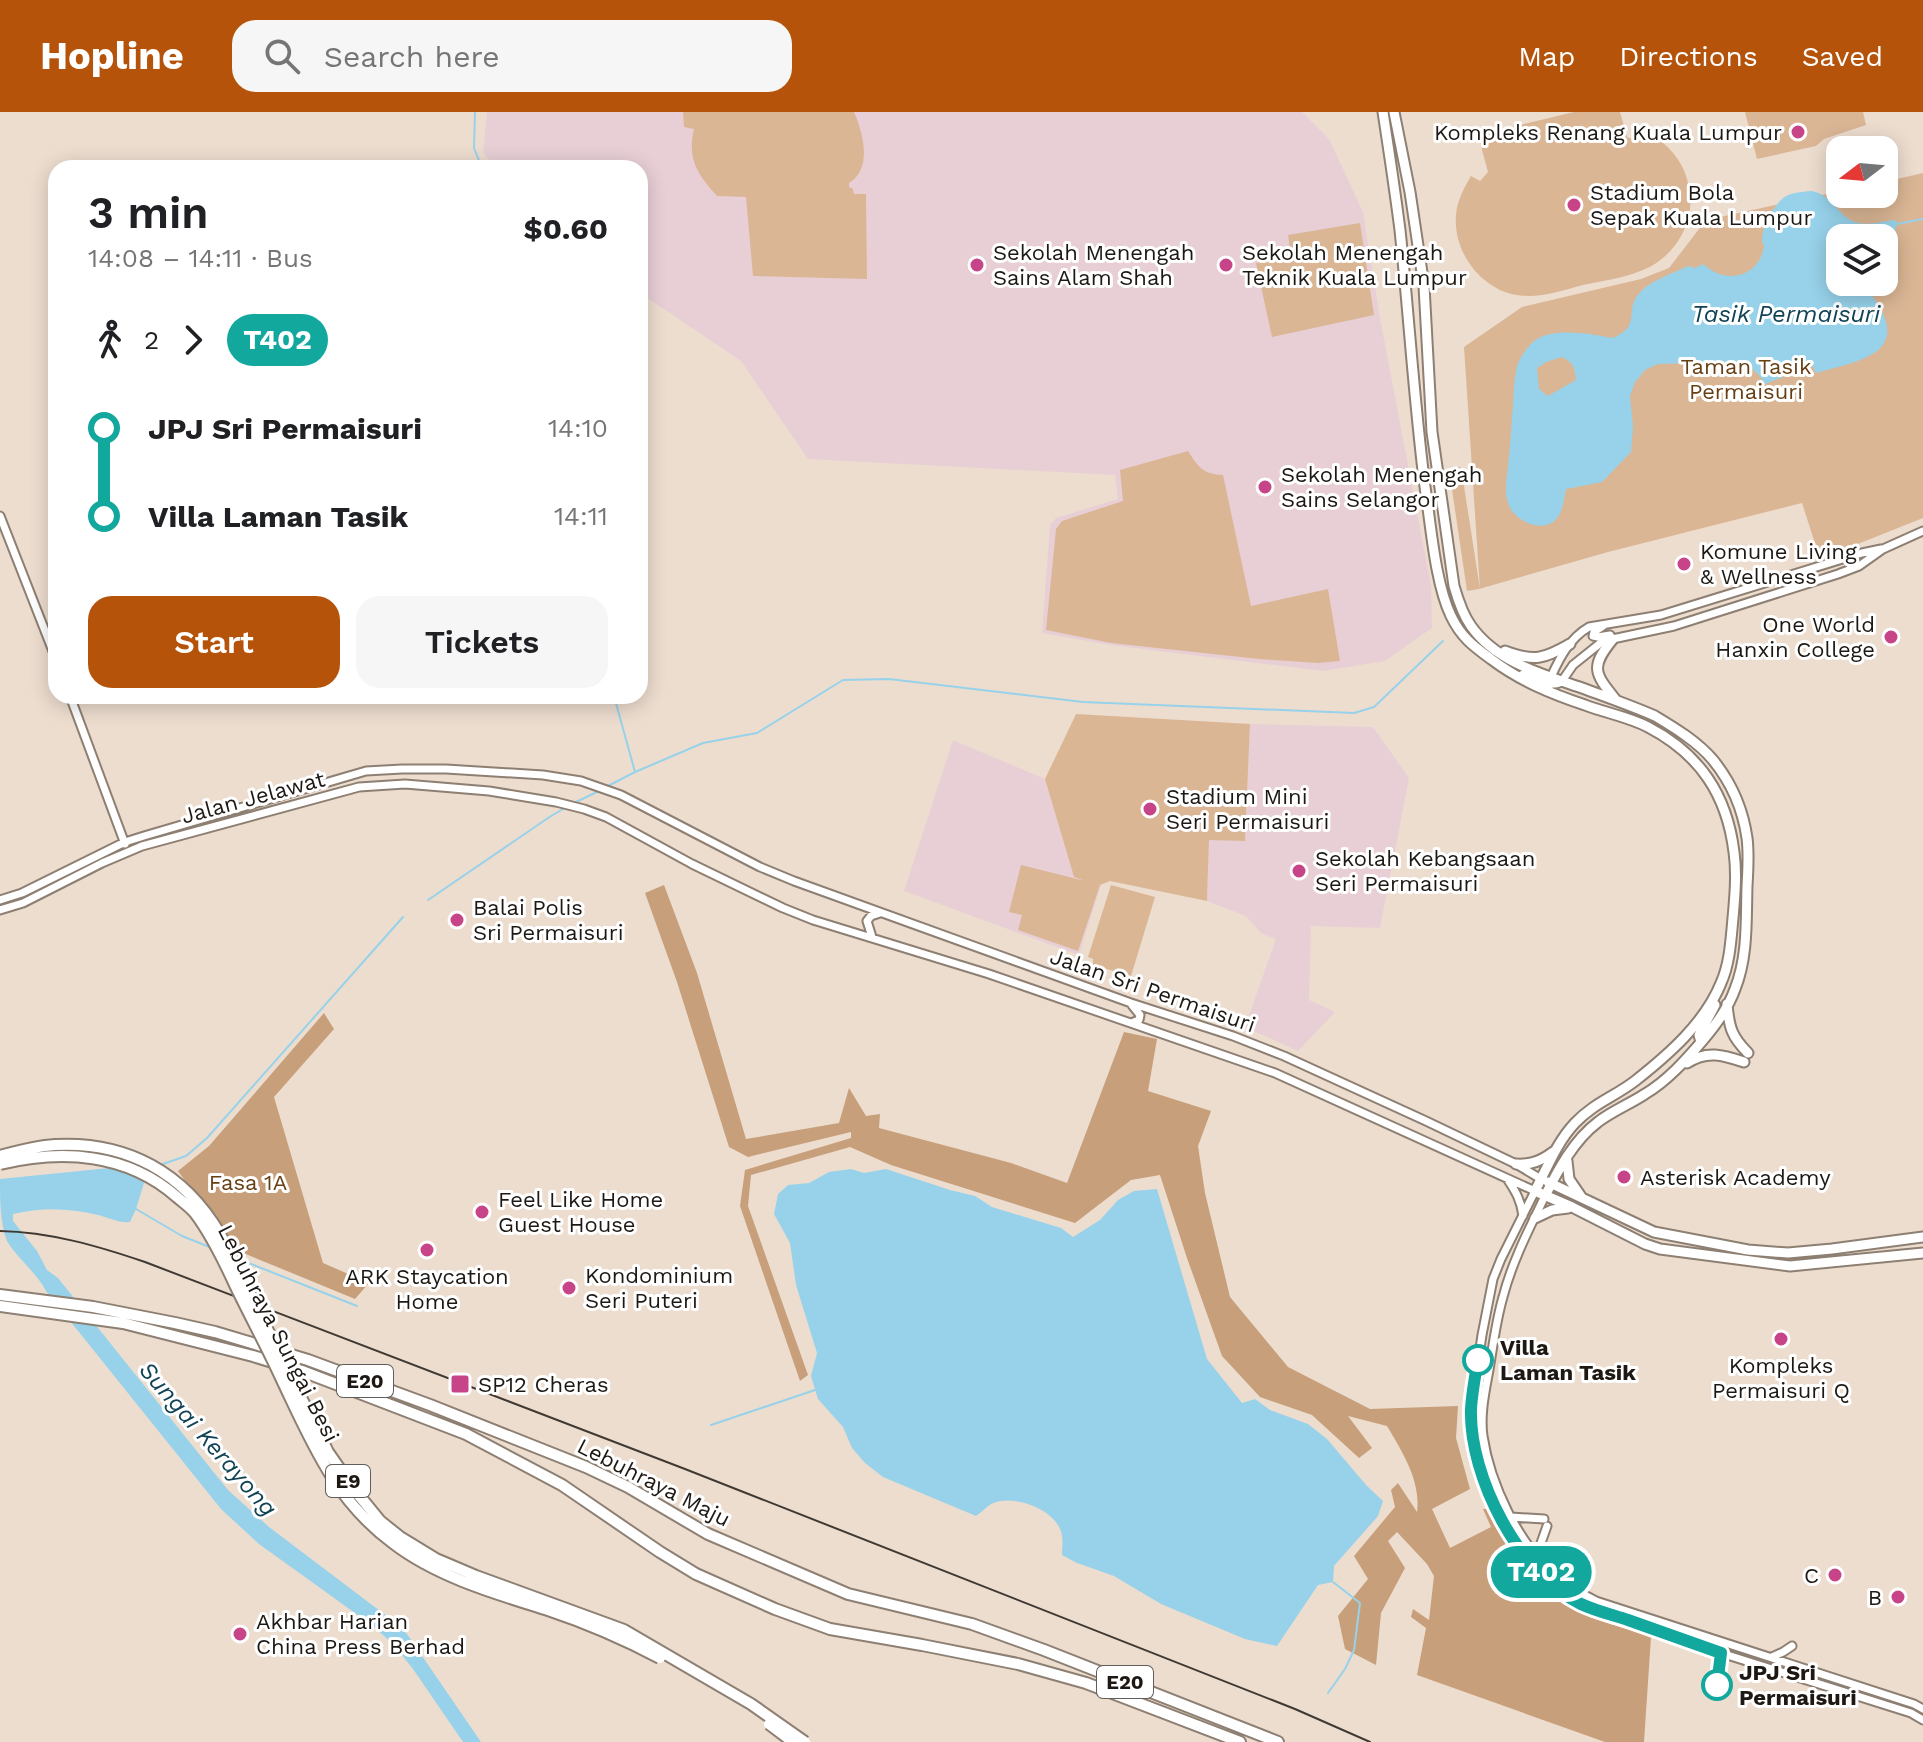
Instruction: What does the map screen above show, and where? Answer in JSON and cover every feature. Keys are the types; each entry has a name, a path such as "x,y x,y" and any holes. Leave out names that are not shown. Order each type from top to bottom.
{"highway":[{"name":"Lebuhraya Sungai Besi","path":"0,1156 53,1145 91,1146 146,1162 179,1183 207,1212 220,1234 328,1452 380,1521 436,1559 624,1630 751,1704 805,1742"},
{"name":"Lebuhraya Sungai Besi","path":"0,1164 68,1155 135,1169 162,1184 194,1212 223,1261 329,1475 347,1499 393,1544 422,1562 476,1586 631,1642 740,1703 793,1742"},
{"name":"Lebuhraya Maju","path":"0,1295 18,1302 123,1323 302,1371 466,1434 562,1485 696,1574 830,1629 1018,1664 1086,1683 1240,1742"},
{"name":"Lebuhraya Maju","path":"0,1306 18,1302 118,1312 223,1334 308,1360 586,1467 628,1487 708,1534 848,1594 987,1629 1278,1742"}],"main road":[{"path":"1383,112 1400,229 1417,429 1443,593 1451,616 1467,642 1505,670 1531,685 1647,727 1687,754 1706,773 1722,801 1731,829 1735,866 1730,948 1719,998 1703,1037"},
{"path":"1396,112 1424,286 1432,432 1459,603 1471,626 1487,644 1526,668 1616,700 1673,726 1713,759 1739,807 1747,838 1746,928 1740,974 1727,1004 1669,1076"},
{"path":"1400,229 1415,225"},
{"path":"1431,531 1446,529"},
{"path":"1613,639 1599,656 1597,667 1603,684 1616,700"},
{"path":"1487,644 1529,659 1551,655 1570,644"},
{"path":"1505,670 1546,683 1556,681"},
{"path":"1556,681 1561,690 1585,699 1606,712"},
{"path":"1535,1191 1555,1151 1573,1125 1592,1106 1632,1083 1684,1038 1721,983"},
{"path":"1545,1196 1567,1157 1598,1121 1646,1093 1694,1059 1708,1054 1746,1058 1732,1033 1727,1004"},
{"path":"1632,1083 1652,1075 1687,1041 1703,1037"},
{"path":"1516,1164 1527,1165 1539,1161 1555,1151"},
{"path":"1567,1157 1569,1179 1582,1198"},
{"name":"Jalan Sri Permaisuri","path":"1541,1179 1643,1227 1667,1235 1748,1250 1788,1253 1920,1238"},
{"name":"Jalan Sri Permaisuri","path":"1535,1191 1660,1249 1776,1265 1809,1266 1923,1253"},
{"path":"1535,1218 1552,1210 1572,1207"}],"street":[{"path":"0,516 48,639"},
{"path":"1556,681 1603,641 1674,626 1838,574 1923,531"},
{"path":"1556,681 1561,654 1578,633 1589,627 1661,615 1883,549"},
{"path":"1609,623 1594,632 1593,636 1603,637 1647,627 1654,630"},
{"path":"73,704 128,851"},
{"path":"388,785 392,776 402,769"},
{"name":"Jalan Sri Permaisuri","path":"366,771 446,769 543,775 581,781 643,806 760,867 880,913 1284,1056 1516,1164 1541,1179"},
{"path":"366,771 383,777 388,785"},
{"name":"Jalan Jelawat","path":"0,900 22,893 125,842 366,771"},
{"path":"489,791 490,772"},
{"name":"Jalan Jelawat","path":"0,910 23,903 128,851 359,787 388,785"},
{"name":"Jalan Sri Permaisuri","path":"388,785 489,791 584,809 606,817 692,864 783,908 989,974 1275,1073 1535,1191"},
{"path":"872,937 867,921 880,913"},
{"path":"1131,1003 1140,1015 1139,1020 1131,1023"},
{"path":"1507,1178 1517,1193 1523,1216"},
{"path":"1535,1191 1493,1279 1471,1410 1473,1436 1486,1491 1511,1536 1553,1585 1583,1605 1721,1653 1911,1713 1923,1720"},
{"path":"1545,1196 1511,1270 1502,1300 1483,1405 1487,1459 1496,1487 1522,1540 1541,1563 1572,1588 1596,1601 1920,1706"},
{"path":"1511,1517 1546,1522 1541,1543 1541,1563"},
{"path":"1511,1536 1522,1540"},
{"path":"1522,1540 1523,1552"},
{"path":"1772,1657 1792,1646"}],"shaded area":[{"path":"487,112 1302,112 1329,139 1363,212 1431,586 1432,628 1385,661 1323,671 1110,645 1042,633 1050,525 1056,518 1118,499 1115,475 808,459 741,361 648,298 648,160 489,160 483,152"},
{"name":"Sekolah Kebangsaan Seri Permaisuri","path":"1250,724 1373,727 1409,778 1380,928 1311,926 1309,1000 1335,1012 1298,1051 1245,1027 1276,939 1261,933 1246,916 1207,901 1209,839 1245,841"},
{"path":"953,740 1045,779 1074,877 1101,885 1079,955 904,891"}],"green space":[{"path":"683,112 854,112 863,140 864,159 849,187 854,194 866,194 867,279 753,276 746,197 717,196 704,180 693,158 694,129 684,127"},
{"name":"Stadium Bola Sepak Kuala Lumpur","path":"1574,112 1620,112 1627,137 1641,142 1646,131 1670,149 1681,164 1688,182 1690,205 1685,229 1664,258 1636,273 1557,292 1511,294 1488,283 1478,274 1463,253 1456,228 1458,205 1468,181 1471,176 1480,181 1488,172 1478,135"},
{"name":"Kompleks Renang Kuala Lumpur","path":"1745,112 1863,112 1866,125 1826,136 1816,146 1757,159"},
{"name":"Taman Tasik Permaisuri","path":"1923,173 1923,518 1820,559 1802,503 1608,552 1480,589 1464,347 1522,307 1641,279 1669,268 1706,220 1826,194 1826,208 1898,208 1898,179"},
{"path":"1360,223 1374,315 1272,337 1256,263 1291,255 1288,235"},
{"path":"1188,451 1202,469 1223,475 1251,606 1328,589 1340,661 1318,663 1259,659 1111,643 1046,630 1056,529 1062,521 1123,501 1120,470"},
{"path":"1461,467 1480,589 1467,591 1449,469"},
{"name":"Stadium Mini Seri Permaisuri","path":"1076,714 1250,724 1245,841 1209,840 1207,901 1110,881 1100,885 1078,951 1018,930 1022,915 1009,912 1021,865 1085,881 1074,877 1045,779"},
{"path":"664,885 697,973 746,1139 839,1123 849,1088 866,1116 880,1114 879,1128 1011,1163 1067,1183 1124,1032 1157,1039 1148,1091 1211,1111 1198,1146 1205,1193 1230,1297 1288,1367 1370,1409 1458,1406 1456,1438 1470,1489 1432,1509 1450,1548 1491,1527 1483,1509 1490,1509 1537,1582 1589,1617 1651,1637 1644,1742 1605,1742 1417,1675 1426,1628 1411,1617 1413,1609 1429,1620 1434,1576 1397,1532 1388,1541 1405,1568 1381,1613 1376,1665 1345,1649 1338,1616 1368,1579 1354,1556 1395,1507 1391,1490 1398,1483 1417,1512 1418,1501 1410,1468 1387,1426 1348,1416 1372,1448 1359,1458 1312,1415 1260,1397 1222,1356 1160,1175 1131,1180 1075,1223 891,1165 850,1147 751,1175 748,1206 808,1375 800,1381 740,1206 745,1170 851,1138 851,1132 748,1157 729,1147 677,982 645,893"},
{"path":"1111,885 1155,897 1131,976 1093,965 1093,959 1088,957"},
{"name":"Fasa 1A","path":"324,1013 334,1029 274,1097 323,1263 369,1283 355,1299 236,1250 178,1171 209,1146"}],"water":[{"name":"Tasik Permaisuri","path":"1819,193 1826,198 1826,208 1837,208 1852,221 1868,224 1826,224 1826,296 1872,296 1887,324 1881,347 1871,355 1844,366 1816,373 1812,365 1765,384 1750,367 1736,362 1658,364 1645,370 1635,382 1630,396 1633,427 1631,452 1602,482 1566,489 1561,512 1551,523 1530,524 1516,515 1508,503 1506,484 1516,373 1520,359 1529,347 1539,338 1555,333 1612,338 1621,334 1629,325 1637,296 1654,282 1688,266 1695,268 1703,264 1727,276 1747,272 1761,256 1766,222 1775,207 1788,195","holes":["1562,357 1569,361 1576,380 1548,396 1539,389 1537,368"]},
{"name":"Tasik Permaisuri","path":"1896,220 1897,224 1868,224"},
{"path":"119,1167 144,1183 130,1222 56,1209 13,1214 13,1221 37,1251 47,1270 58,1278 228,1490 269,1527 407,1634 481,1742 463,1742 413,1669 394,1645 373,1626 259,1544 221,1509 7,1241 0,1202 0,1179"},
{"path":"851,1169 864,1173 886,1169 975,1196 992,1207 1061,1228 1073,1237 1100,1220 1118,1200 1134,1191 1157,1189 1207,1359 1242,1403 1255,1399 1270,1410 1308,1424 1327,1439 1383,1501 1378,1516 1334,1566 1333,1582 1318,1585 1277,1646 1245,1639 1161,1604 1114,1576 1062,1555 1059,1527 1053,1518 1034,1506 1000,1501 976,1516 883,1477 865,1463 852,1448 843,1427 818,1399 811,1376 817,1353 796,1285 790,1243 774,1214 778,1194 788,1185 809,1183 829,1172"}],"waterway":[{"path":"475,112 474,148 479,160"},
{"path":"1897,224 1923,219"},
{"path":"606,787 703,743 757,733 843,680 889,679 1083,702 1354,713 1374,707 1443,641"},
{"path":"616,704 635,772"},
{"path":"574,803 601,790"},
{"path":"428,900 565,808"},
{"path":"160,1165 186,1156 207,1138 403,917"},
{"path":"136,1209 182,1236 212,1248"},
{"path":"236,1258 357,1306"},
{"path":"711,1425 815,1390"},
{"path":"1328,1693 1354,1650 1360,1603 1333,1582"}],"tram line":[{"path":"0,1231 74,1241 145,1262 685,1469 1295,1709 1370,1742"}],"bus line":[{"name":"T402","path":"1478,1360 1471,1410 1473,1436 1486,1491 1511,1536 1553,1585 1583,1605 1721,1653 1717,1685"}],"place":[{"name":"Kompleks Renang Kuala Lumpur","path":"1798,132"},
{"name":"Stadium Bola Sepak Kuala Lumpur","path":"1574,205"},
{"name":"Sekolah Menengah Sains Alam Shah","path":"977,265"},
{"name":"Sekolah Menengah Teknik Kuala Lumpur","path":"1226,265"},
{"name":"Sekolah Menengah Sains Selangor","path":"1265,487"},
{"name":"Komune Living & Wellness","path":"1684,564"},
{"name":"One World Hanxin College","path":"1891,637"},
{"name":"Stadium Mini Seri Permaisuri","path":"1150,809"},
{"name":"Sekolah Kebangsaan Seri Permaisuri","path":"1299,871"},
{"name":"Balai Polis Sri Permaisuri","path":"457,920"},
{"name":"Asterisk Academy","path":"1624,1177"},
{"name":"Feel Like Home Guest House","path":"482,1212"},
{"name":"ARK Staycation Home","path":"427,1250"},
{"name":"Kondominium Seri Puteri","path":"569,1288"},
{"name":"Kompleks Permaisuri Q","path":"1781,1339"},
{"name":"Villa Laman Tasik","path":"1478,1360"},
{"name":"SP12 Cheras","path":"460,1384"},
{"name":"C","path":"1835,1575"},
{"name":"B","path":"1898,1597"},
{"name":"Akhbar Harian China Press Berhad","path":"240,1634"},
{"name":"JPJ Sri Permaisuri","path":"1717,1685"}],"water label":[{"name":"Sungai Kerayong","path":"208,1439"}]}
